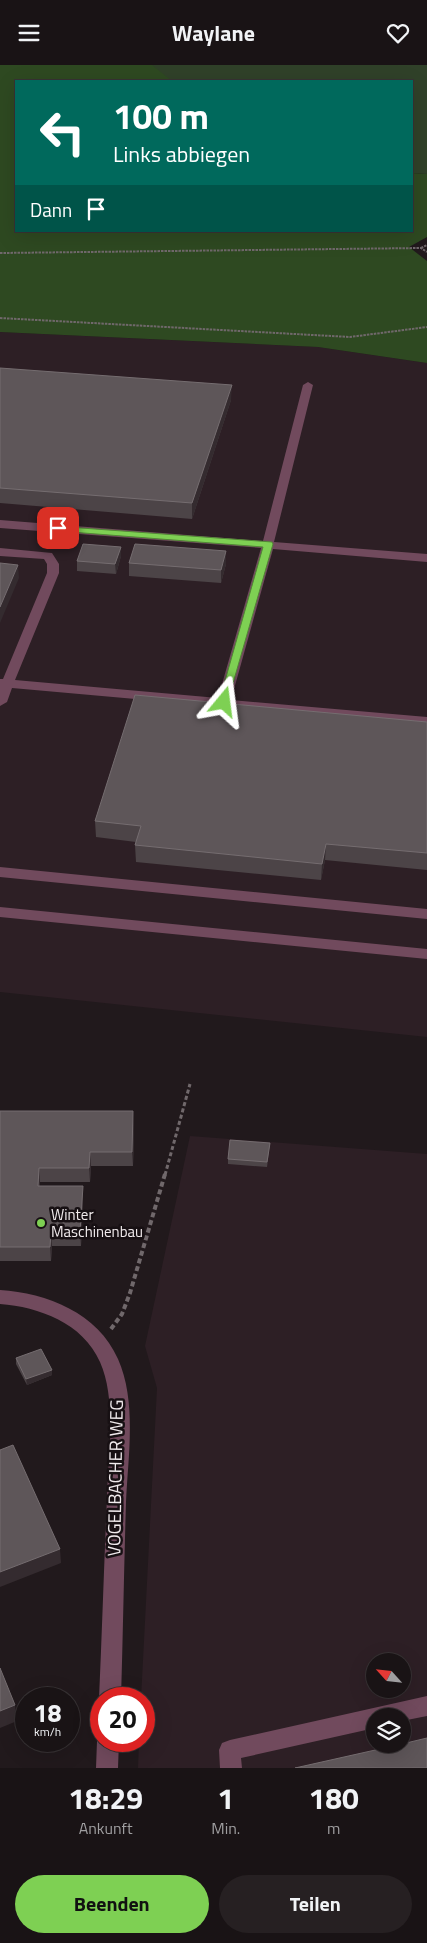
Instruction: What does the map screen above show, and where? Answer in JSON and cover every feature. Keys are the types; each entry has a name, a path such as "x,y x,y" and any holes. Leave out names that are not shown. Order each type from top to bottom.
{"street":[{"path":"224,702 268,544 308,385"},
{"path":"0,524 427,558"},
{"path":"0,552 48,556 53,564 53,573 4,683 0,702"},
{"path":"4,683 427,721"},
{"path":"0,872 427,914"},
{"path":"0,912 427,954"},
{"name":"VOGELBACHER WEG","path":"0,1297 38,1303 62,1312 82,1325 108,1356 115,1377 119,1423 110,1687"},
{"path":"411,1709 427,1706"},
{"path":"231,1768 230,1750 366,1720"},
{"path":"107,1768 108,1752"}],"path":[{"path":"0,253 421,248 427,245"},
{"path":"421,248 427,252"},
{"path":"0,318 350,337 427,327"},
{"path":"97,1341 118,1323 134,1279 170,1162 190,1084"}],"shaded area":[{"path":"0,332 318,347 427,363 427,1037 0,992"},
{"path":"190,1136 427,1154 427,1768 138,1768 139,1752 155,1752 155,1687 142,1687 157,1388 145,1346"}],"green space":[{"path":"0,65 427,65 427,174 413,173 413,80 15,80 16,232 0,294"},
{"path":"0,65 152,65 171,80 15,80 15,232 413,232 413,173 427,174 427,237 409,247 427,261 427,363 318,347 0,332"}],"building":[{"path":"0,368 232,385 192,503 0,488"},
{"path":"83,544 121,547 115,564 77,561"},
{"path":"135,544 226,551 221,570 129,563"},
{"path":"0,563 18,565 0,607"},
{"path":"135,695 427,722 427,853 326,844 322,864 135,845 141,826 95,821"},
{"path":"0,1111 133,1111 132,1152 90,1152 89,1168 39,1168 38,1186 83,1186 80,1232 51,1232 50,1247 0,1247"},
{"path":"230,1140 270,1143 267,1162 228,1159"},
{"path":"41,1349 52,1370 26,1379 16,1358"},
{"path":"13,1445 60,1549 0,1572 0,1450"},
{"path":"0,1668 15,1705 0,1711"},
{"path":"427,1738 427,1768 295,1768 366,1752 411,1753 411,1742"}],"place":[{"name":"Winter Maschinenbau","path":"41,1223"}],"route":[{"path":"58,528 268,544 224,702"}]}
